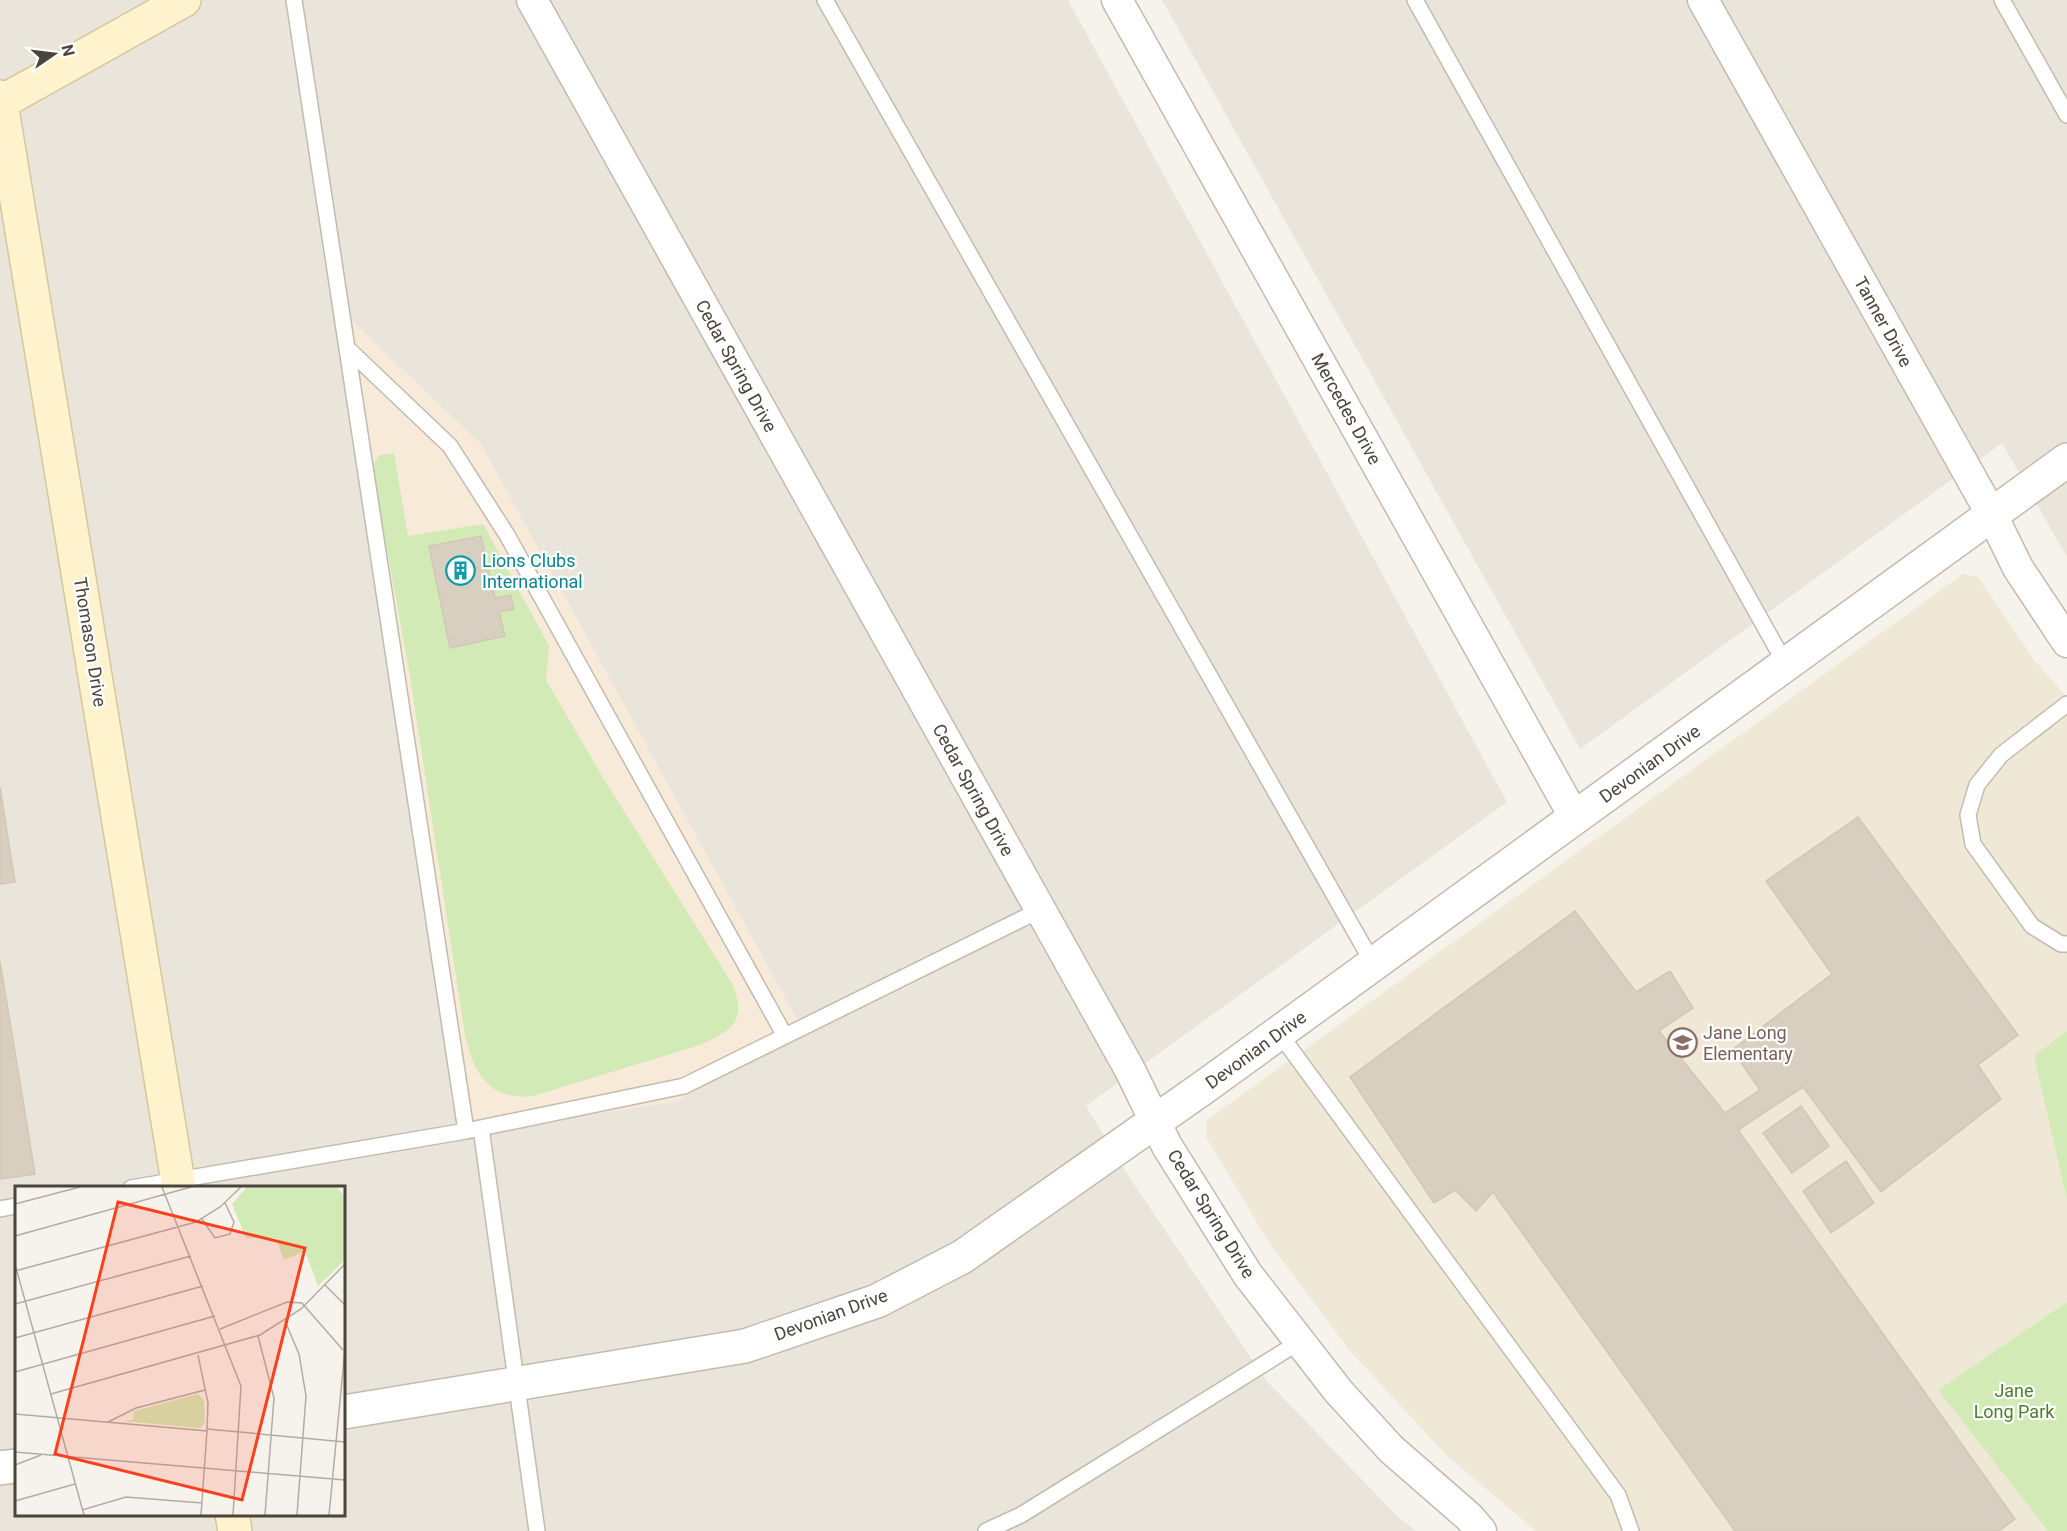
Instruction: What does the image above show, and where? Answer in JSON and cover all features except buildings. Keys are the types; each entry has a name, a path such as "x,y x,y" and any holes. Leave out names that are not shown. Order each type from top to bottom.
{"main road":[{"path":"0,101 184,0"},
{"name":"Thomason Drive","path":"0,101 178,1184"},
{"path":"232,1516 235,1531"}],"street":[{"name":"Cedar Spring Drive","path":"532,0 1040,910 1167,1146 1205,1211 1248,1275 1340,1392 1391,1449 1469,1526"},
{"name":"Mercedes Drive","path":"1117,0 1575,818"},
{"name":"Tanner Drive","path":"1702,0 1992,515 2018,568 2067,642"},
{"name":"Devonian Drive","path":"345,1412 745,1346 878,1301 962,1257 1156,1122 1374,965 2067,460"},
{"path":"0,1468 15,1466"}],"lane":[{"path":"294,0 347,348 537,1531"},
{"path":"825,0 1374,965"},
{"path":"1415,0 1786,665"},
{"path":"2002,0 2067,115"},
{"path":"347,348 450,446 507,535 785,1036"},
{"path":"2067,704 2001,755 1977,785 1968,815 1973,844 2032,926 2061,944 2067,944"},
{"path":"154,1186 178,1184 473,1130 684,1086 1040,910"},
{"path":"1279,1033 1618,1495 1631,1531"},
{"path":"0,1209 15,1206"},
{"path":"986,1531 1022,1515 1299,1342"}],"shaded area":[{"path":"0,0 1068,0 1507,802 1086,1106 1133,1183 1266,1380 1396,1515 1416,1531 0,1531"},
{"path":"1162,0 2067,0 2067,557 2002,443 1580,749"},
{"path":"342,311 481,444 803,1030 675,1102 471,1132"},
{"name":"Jane Long Elementary","path":"1963,574 1978,577 2035,661 2067,697 2067,1031 2034,1056 2067,1201 2067,1302 1938,1390 2048,1531 1536,1531 1448,1457 1349,1350 1268,1241 1206,1137 1207,1120"}],"green space":[{"path":"394,453 408,536 483,524 549,646 546,680 602,776 733,985 737,998 737,1016 734,1023 721,1034 700,1045 533,1096 505,1094 486,1082 479,1072 465,1035 408,664 373,474 373,464 380,455"},
{"path":"2067,1031 2067,1201 2034,1056"},
{"name":"Jane Long Park","path":"2067,1302 2067,1531 2048,1531 1938,1390"}],"place":[{"name":"Lions Clubs International","path":"461,571"},
{"name":"Jane Long Elementary","path":"1682,1043"}]}
